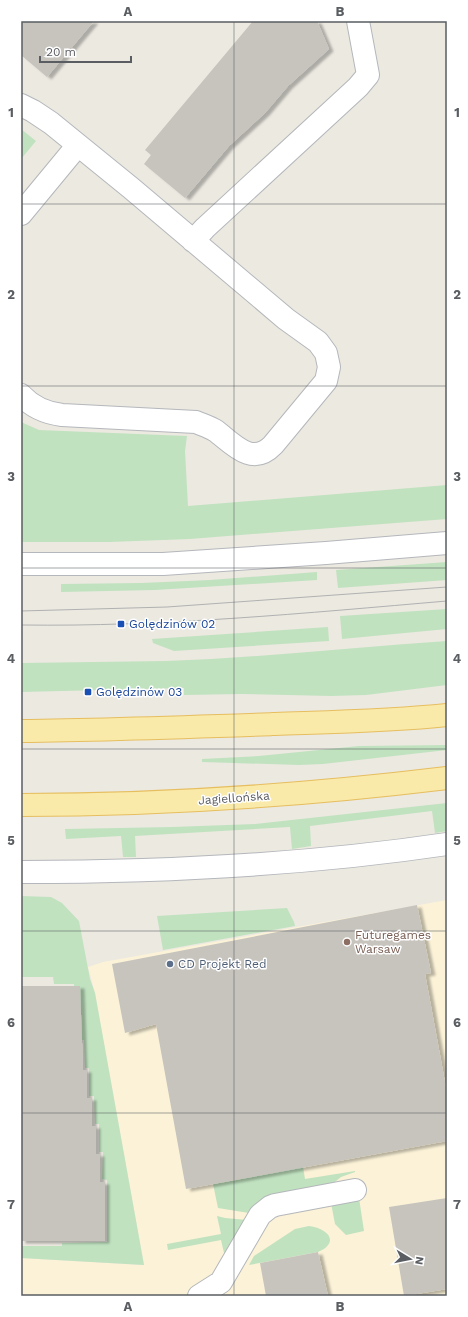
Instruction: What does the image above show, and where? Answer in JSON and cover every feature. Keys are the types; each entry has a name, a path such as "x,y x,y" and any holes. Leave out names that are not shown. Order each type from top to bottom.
{"main road":[{"path":"21,731 154,729 389,720 447,715"},
{"name":"Jagiellońska","path":"21,805 157,802 239,798 447,778"}],"street":[{"path":"193,241 205,228 358,87 368,75 358,21"},
{"path":"21,105 51,123 131,188 286,319 318,342 326,353 329,367 326,381 269,449 259,454 247,454 242,452 214,430 202,424 189,421 54,414 37,407 21,395"},
{"path":"21,214 78,145"},
{"path":"21,564 163,564 447,543"},
{"path":"21,872 84,872 283,862 359,855 447,844"},
{"path":"199,1296 221,1282 260,1215 270,1207 355,1190"}],"shaded area":[{"path":"447,900 447,1296 21,1296 21,1258 144,1265 95,993 88,967 103,962"}],"green space":[{"path":"21,129 36,141 21,159"},
{"path":"21,422 39,430 187,436 185,451 188,506 447,485 447,519 190,539 109,542 21,542"},
{"path":"447,562 447,580 338,588 336,570"},
{"path":"317,572 317,580 155,590 61,592 61,584 210,580"},
{"path":"447,609 447,629 342,639 340,616"},
{"path":"328,627 329,641 174,651 153,643 152,639"},
{"path":"447,641 447,685 366,695 184,695 184,688 21,692 21,663 201,660"},
{"path":"447,745 447,750 323,764 299,765 202,762 202,759 259,756 359,746"},
{"path":"447,803 447,831 435,833 432,811 310,826 311,846 292,849 290,827 135,836 136,857 123,857 121,836 66,839 65,829 255,824"},
{"path":"21,896 51,897 62,903 79,921 90,979 95,993 144,1265 21,1258 21,1246 62,1246 62,1243 107,1242 107,1180 102,1179 103,1152 99,1152 99,1124 95,1124 94,1096 89,1096 89,1068 85,1068 84,1040 80,1040 74,1012 74,984 54,984 53,977 21,977"},
{"path":"287,908 295,926 163,950 157,916"},
{"path":"303,1167 305,1179 355,1172 341,1177 331,1185 249,1213 218,1208 213,1184"},
{"path":"359,1198 364,1231 346,1235 335,1224 331,1203"},
{"path":"217,1216 247,1220 225,1257 221,1240 168,1250 167,1244 221,1234"},
{"path":"309,1226 326,1232 329,1236 329,1244 325,1248 318,1252 249,1265 254,1256 295,1229"}],"building":[{"path":"21,21 94,21 47,77 21,55"},
{"path":"253,21 317,21 329,49 288,86 265,113 229,146 185,198 144,164 151,155 145,150"},
{"path":"417,905 431,973 425,974 447,1093 447,1141 186,1189 156,1024 125,1033 112,964"},
{"path":"21,986 80,986 83,1070 87,1070 87,1098 92,1098 92,1126 96,1126 96,1154 100,1154 100,1182 105,1182 105,1241 21,1241"},
{"path":"447,1198 447,1289 404,1296 389,1207"},
{"path":"318,1252 328,1296 266,1296 260,1263"}],"tram line":[{"path":"21,611 167,607 447,587"},
{"path":"21,625 128,624 234,618 447,601"}],"place":[{"name":"Golędzinów 02","path":"121,624"},
{"name":"Golędzinów 03","path":"88,692"},
{"name":"Futuregames Warsaw","path":"347,942"},
{"name":"CD Projekt Red","path":"170,964"}]}
